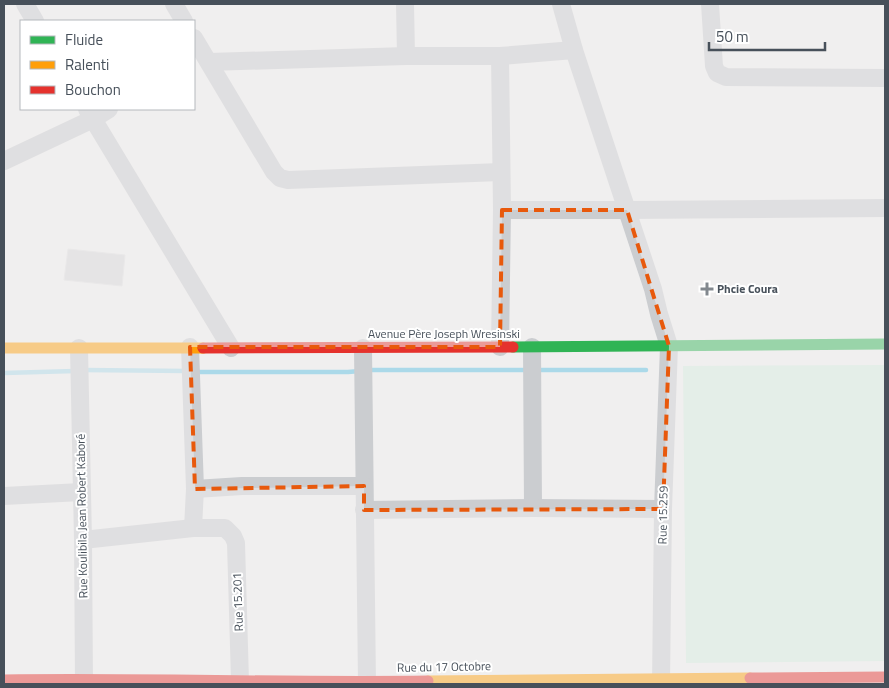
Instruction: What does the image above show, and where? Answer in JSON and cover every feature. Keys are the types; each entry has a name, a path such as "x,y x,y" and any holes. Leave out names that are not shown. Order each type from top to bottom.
{"street":[{"path":"25,4 34,20"},
{"path":"174,4 183,20"},
{"path":"405,4 406,56"},
{"name":"Rue 15.259","path":"561,4 574,50 653,289 669,346 663,509 661,681"},
{"path":"710,4 714,66 717,73 726,77 885,78"},
{"path":"199,52 500,56 574,50"},
{"path":"199,52 274,172 280,178 288,180 501,172"},
{"path":"500,56 502,210 500,347"},
{"path":"4,161 90,114 105,110"},
{"path":"90,114 231,348"},
{"path":"502,210 885,208"},
{"name":"Avenue Père Joseph Wresinski","path":"4,348 79,363 166,349 191,364 231,348 500,347 532,362 669,346 885,344"},
{"path":"362,348 367,683"},
{"path":"532,362 533,508"},
{"name":"Rue Koulibila Jean Robert Kaboré","path":"79,363 84,682"},
{"path":"83,540 193,528 195,489 191,364"},
{"path":"195,489 242,486 364,486"},
{"path":"4,496 81,492"},
{"path":"364,510 663,509"},
{"name":"Rue 15.201","path":"193,528 225,528 234,536 236,543 240,681"},
{"name":"Rue du 17 Octobre","path":"4,680 367,683 791,681 885,678"}],"highlighted area":[{"path":"502,210 627,210 669,346 663,509 364,510 364,486 195,489 190,347 500,347"}],"green space":[{"path":"885,365 885,661 686,663 683,366"}],"building":[{"path":"68,249 125,255 122,286 64,280"}],"waterway":[{"path":"83,370 187,371"},
{"path":"367,370 527,370"},
{"path":"535,370 646,370"},
{"path":"4,373 75,371"},
{"path":"195,372 360,371"}],"traffic: fast":[{"path":"513,347 885,344"}],"traffic: slow":[{"path":"4,348 203,348"},
{"path":"428,681 750,678"}],"traffic: jam":[{"path":"203,348 513,347"},
{"path":"750,678 885,677"},
{"path":"4,680 428,681"}],"place":[{"name":"Phcie Coura","path":"707,289"}]}
